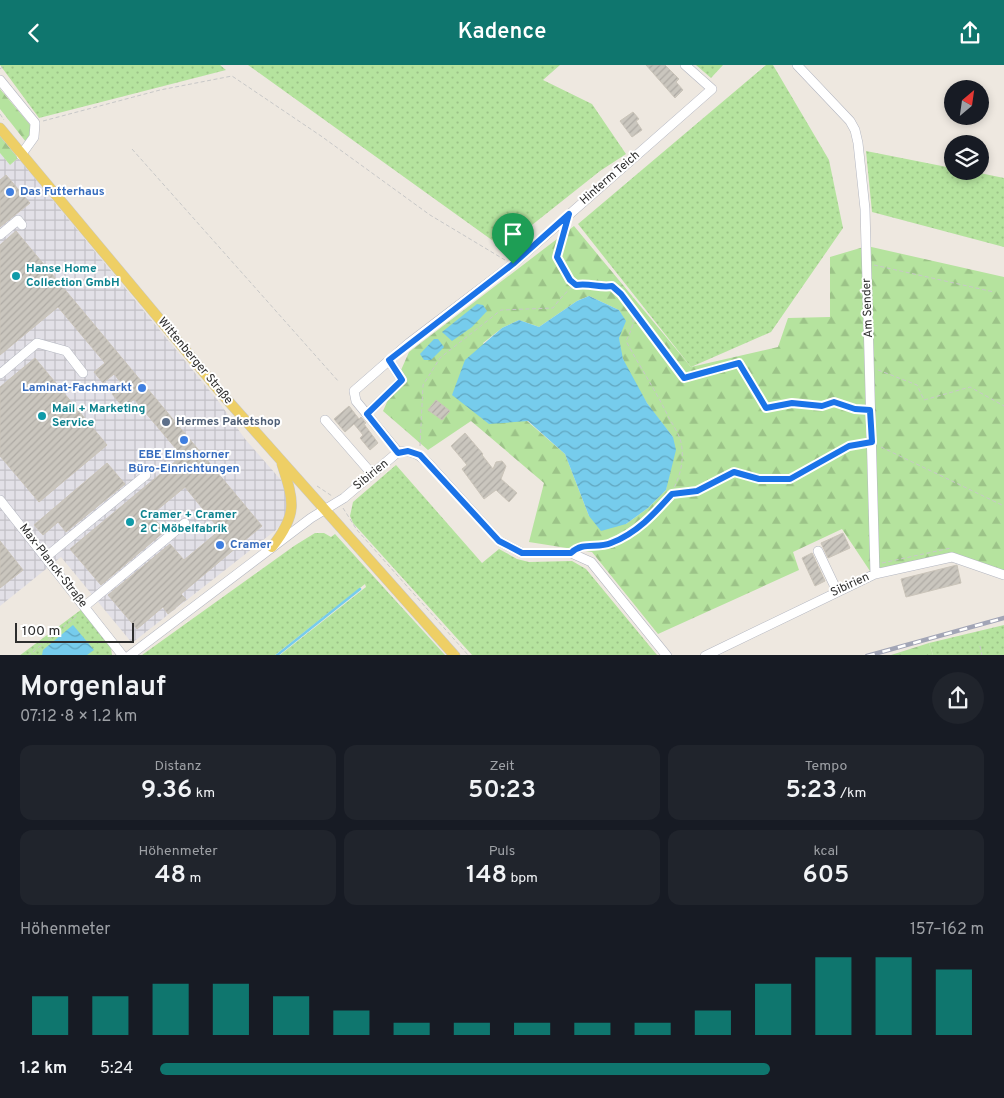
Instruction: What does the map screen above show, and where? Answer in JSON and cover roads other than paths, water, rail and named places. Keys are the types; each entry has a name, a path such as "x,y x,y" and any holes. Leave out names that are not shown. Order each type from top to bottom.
{"main road":[{"name":"Wittenberger Straße","path":"3,125 21,155 222,394 455,655"},
{"path":"272,547 290,520 293,508 291,492 280,458"}],"street":[{"name":"Hinterm Teich","path":"398,453 356,401 354,391 389,360 513,264 712,89 685,65"},
{"name":"Am Sender","path":"797,65 842,112 855,131 865,209 875,574"},
{"path":"0,80 35,123 34,137 21,155"},
{"path":"0,235 18,220 22,225"},
{"path":"0,374 37,343 66,351 84,373"},
{"path":"367,414 402,380 389,360"},
{"path":"325,420 372,474"},
{"name":"Sibirien","path":"129,655 272,547 337,502 398,453 408,451 420,455 499,541 522,553 571,553 591,562 667,655"},
{"path":"46,557 146,475"},
{"name":"Max-Planck-Straße","path":"0,500 123,655"},
{"path":"86,607 185,523"},
{"path":"818,551 837,591"},
{"name":"Sibirien","path":"706,655 875,574 952,557 1004,575"}],"water":[{"path":"589,296 619,310 626,321 619,338 623,359 647,403 673,437 676,450 666,490 648,508 626,524 601,531 589,516 565,454 528,421 489,424 452,395 465,360 502,328 519,320 539,327 577,301"},
{"path":"477,304 483,305 487,311 472,327 452,341 442,332"},
{"path":"434,339 438,339 444,347 431,360 424,360 420,354"},
{"path":"73,625 94,650 87,655 42,655 43,650"}],"waterway":[{"path":"277,655 360,589"}],"railway":[{"path":"871,655 1004,618"}],"place":[{"name":"Das Futterhaus","path":"10,192"},
{"name":"Hanse Home Collection GmbH","path":"16,276"},
{"name":"Laminat-Fachmarkt","path":"142,388"},
{"name":"Mail + Marketing Service","path":"42,416"},
{"name":"Hermes Paketshop","path":"166,422"},
{"name":"EBE Elmshorner Büro-Einrichtungen","path":"184,440"},
{"name":"Cramer + Cramer 2 C Möbelfabrik","path":"130,522"},
{"name":"Cramer","path":"220,545"}]}
